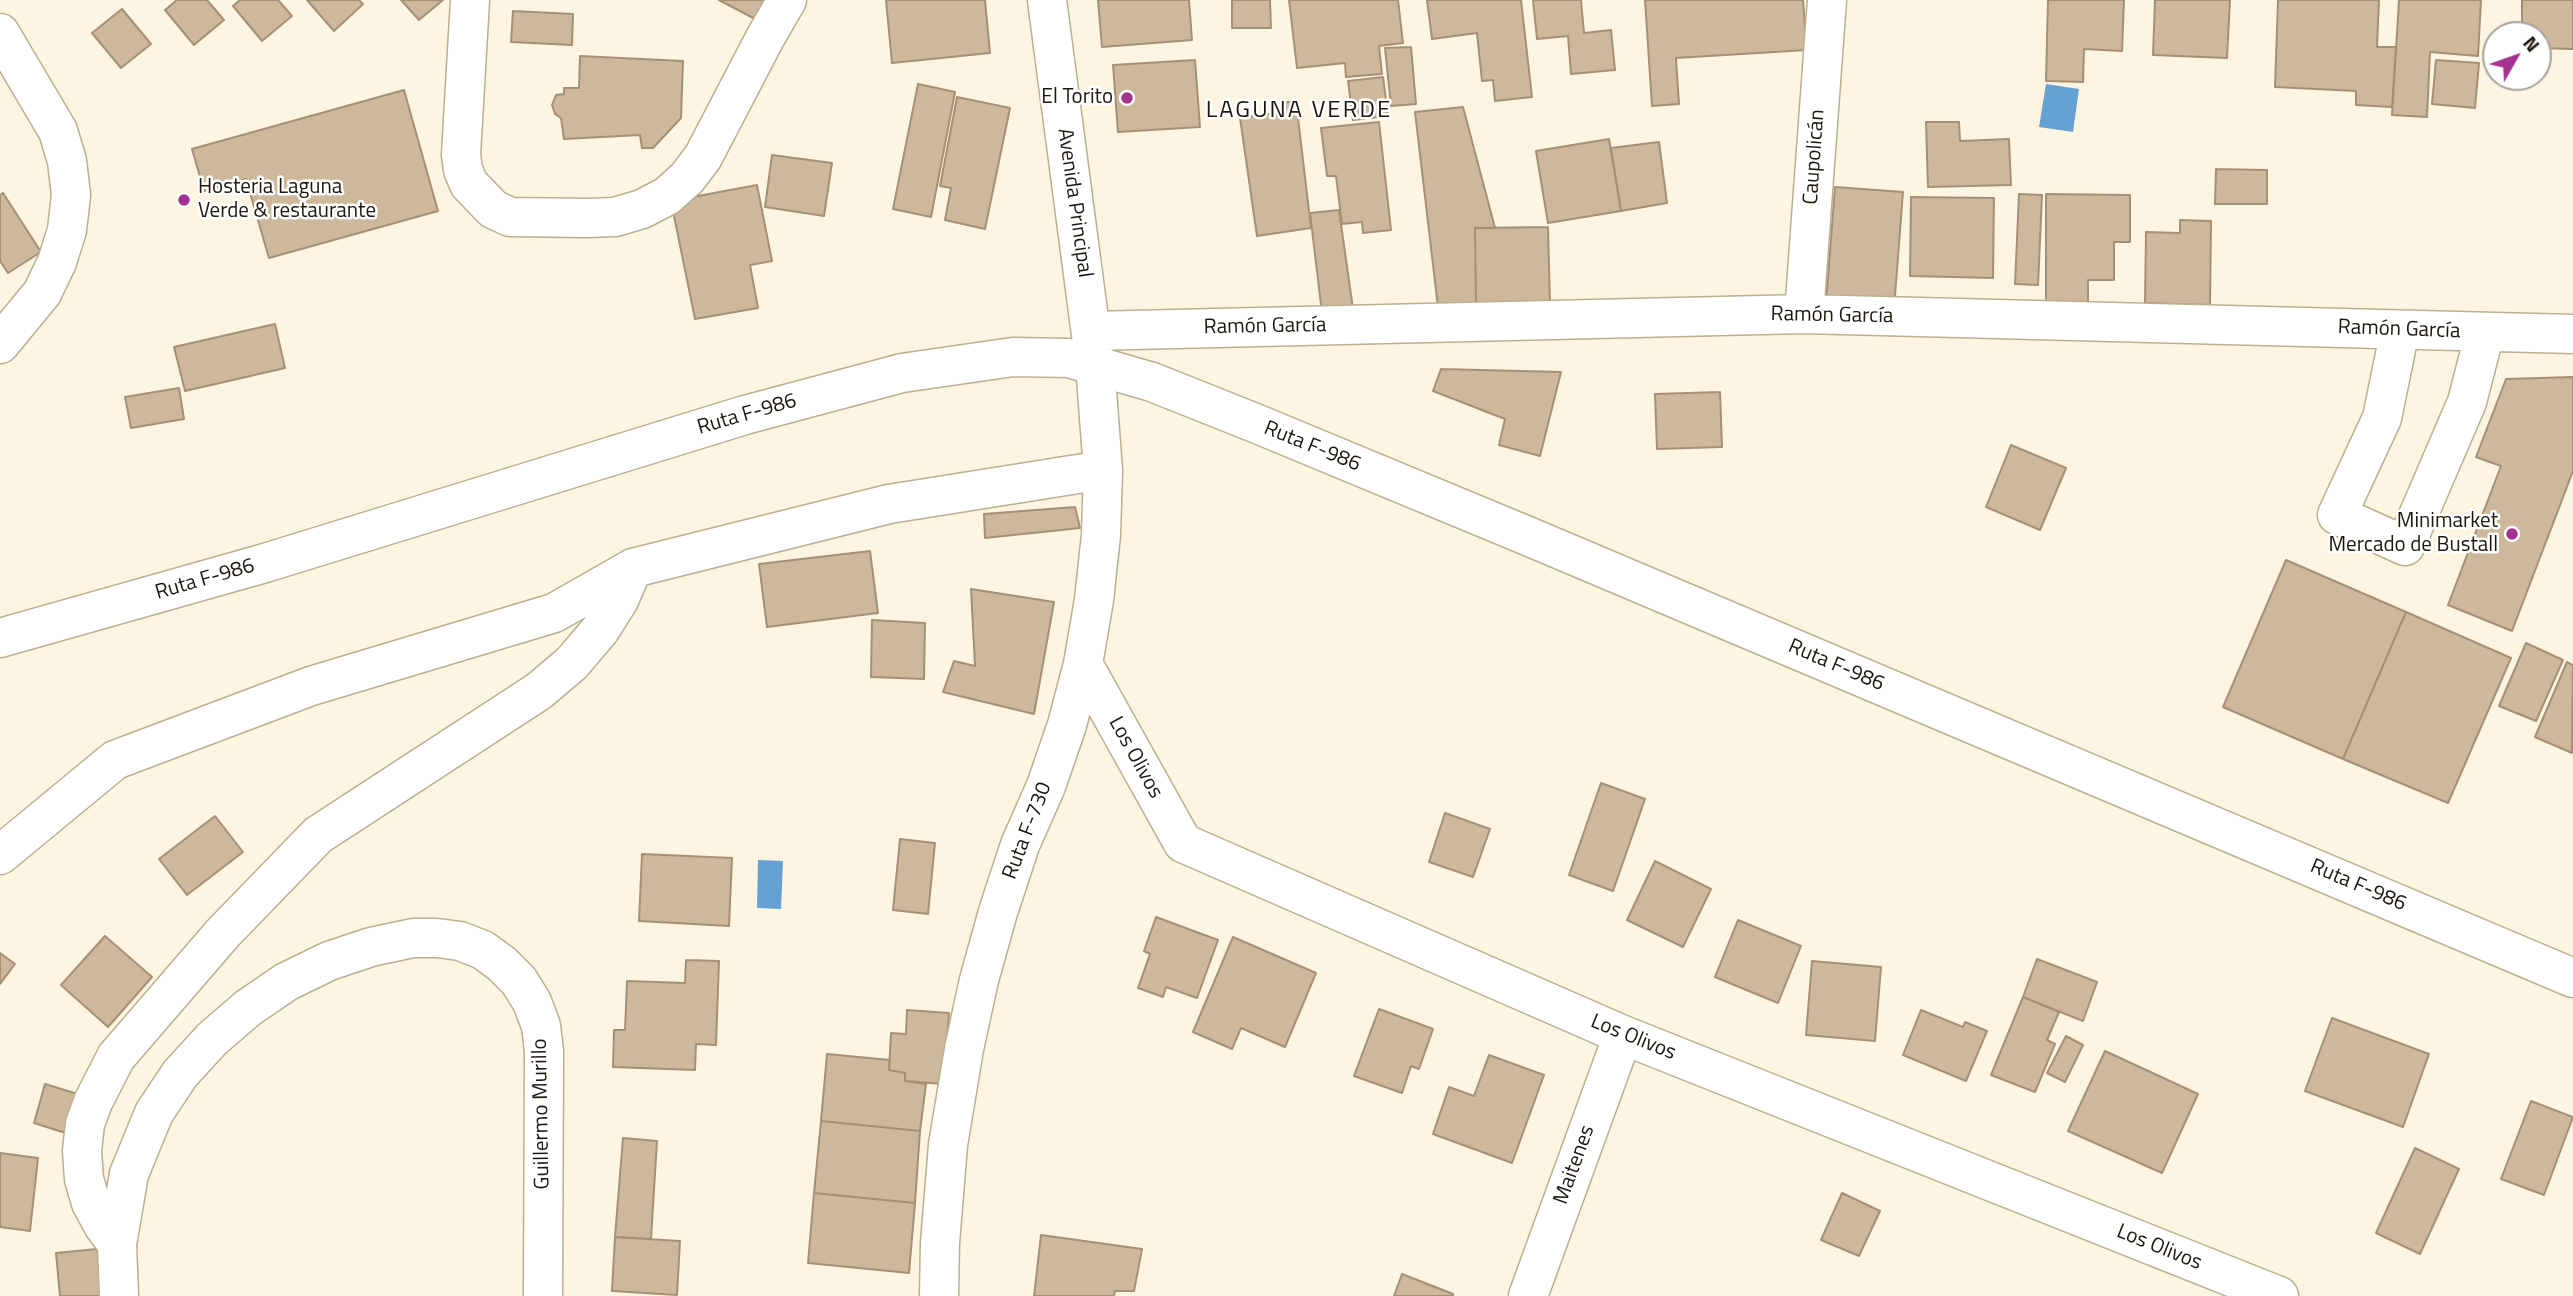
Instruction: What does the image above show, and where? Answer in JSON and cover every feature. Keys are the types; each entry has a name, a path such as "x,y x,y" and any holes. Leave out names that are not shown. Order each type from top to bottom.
{"street":[{"path":"470,0 461,155 469,184 493,209 510,217 587,218 615,217 642,209 667,196 687,178 703,157 765,38 788,0"},
{"name":"Avenida Principal","path":"1047,0 1093,348"},
{"name":"Caupolicán","path":"1804,314 1827,0"},
{"path":"0,33 58,131 67,161 71,195 68,230 57,262 42,293 0,344"},
{"name":"Ramón García","path":"1093,348 1804,314 2573,334"},
{"path":"2400,330 2382,418 2337,515 2405,546 2467,402 2485,332"},
{"name":"Ruta F-730","path":"939,1296 940,1243 948,1145 964,1049 998,912 1020,845 1054,762 1083,664 1094,600 1101,535 1103,470 1093,348"},
{"name":"Ruta F-986","path":"0,638 265,563 744,415 902,373 1013,357 1069,358 1093,348 1178,393 1530,537 2573,978"},
{"path":"0,855 115,760 311,686 554,613 633,568 889,504 1103,470"},
{"path":"117,1244 91,1203 82,1151 85,1124 116,1057 223,933 318,835 539,691 572,663 600,630 633,568"},
{"name":"Los Olivos","path":"1083,664 1183,843 1623,1035 2279,1296"},
{"name":"Guillermo Murillo","path":"119,1296 117,1244 129,1174 154,1113 180,1074 212,1039 247,1008 286,982 329,961 371,947 413,938 437,937 460,941 482,950 502,964 519,981 532,1002 541,1026 544,1051 542,1296"},
{"name":"Maitenes","path":"1528,1296 1623,1035"}],"water":[{"path":"2046,84 2079,89 2073,132 2039,127"},
{"path":"758,860 783,861 781,909 757,908"}],"building":[{"path":"177,0 207,0 224,20 194,45 165,10"},
{"path":"240,0 278,0 292,16 262,41 233,6"},
{"path":"307,0 359,0 363,4 334,31"},
{"path":"401,0 443,0 419,20"},
{"path":"719,0 767,0 757,20"},
{"path":"886,0 985,0 990,53 892,63"},
{"path":"1098,0 1189,0 1192,40 1102,47"},
{"path":"1232,0 1270,0 1271,28 1232,28"},
{"path":"1289,0 1398,0 1403,43 1379,46 1382,74 1346,77 1345,63 1297,68"},
{"path":"1427,0 1521,0 1532,97 1495,101 1493,80 1482,81 1477,33 1432,39"},
{"path":"1533,0 1581,0 1584,33 1611,30 1615,70 1571,74 1568,36 1537,39"},
{"path":"1645,0 1803,0 1807,50 1676,58 1679,104 1652,106"},
{"path":"2048,0 2124,0 2122,51 2084,49 2083,82 2046,81"},
{"path":"2155,0 2230,0 2227,58 2153,55"},
{"path":"2278,0 2379,0 2377,47 2396,47 2392,107 2356,105 2356,91 2275,87"},
{"path":"2399,0 2481,0 2478,56 2430,52 2427,117 2392,115"},
{"path":"2522,0 2573,0 2573,49 2552,48 2552,21 2522,21"},
{"path":"122,9 151,44 121,68 92,33"},
{"path":"513,11 573,14 572,45 511,42"},
{"path":"1411,47 1416,104 1391,106 1385,48"},
{"path":"580,56 683,61 681,118 653,148 642,148 640,135 564,139 561,118 555,114 552,105 556,95 564,94 564,88 579,88"},
{"path":"1195,60 1200,127 1118,132 1113,65"},
{"path":"2436,60 2479,63 2475,108 2432,104"},
{"path":"1383,77 1388,116 1353,120 1348,81"},
{"path":"918,84 955,92 931,217 893,209"},
{"path":"404,90 438,211 269,258 246,179 204,191 192,149"},
{"path":"957,97 1010,108 985,229 945,220 951,188 940,186"},
{"path":"1296,101 1311,228 1257,236 1240,118 1283,112 1282,103"},
{"path":"1463,107 1495,228 1475,228 1476,303 1438,307 1415,112"},
{"path":"1379,122 1391,230 1363,233 1362,222 1342,224 1336,176 1327,176 1321,128"},
{"path":"1926,122 1959,122 1960,141 2009,139 2011,185 1928,187"},
{"path":"1609,139 1621,211 1548,223 1536,151"},
{"path":"1659,142 1667,203 1621,211 1611,148"},
{"path":"772,155 832,163 824,216 765,207"},
{"path":"2216,169 2267,170 2267,204 2215,204"},
{"path":"757,185 772,261 750,265 758,308 695,319 671,201"},
{"path":"1835,187 1903,192 1894,309 1826,303"},
{"path":"3,193 41,252 8,273 0,261 0,195"},
{"path":"2019,194 2042,195 2038,285 2015,284"},
{"path":"2046,194 2130,195 2130,242 2114,242 2114,280 2088,280 2088,311 2046,311"},
{"path":"1911,197 1994,198 1993,278 1910,276"},
{"path":"1339,210 1353,309 1322,313 1310,213"},
{"path":"2180,220 2211,221 2210,305 2145,303 2146,232 2180,233"},
{"path":"1548,227 1550,302 1476,303 1475,228"},
{"path":"275,324 285,368 185,391 174,347"},
{"path":"1441,369 1561,372 1540,456 1499,445 1505,419 1433,391"},
{"name":"Minimarket Mercado de Bustall","path":"2573,377 2573,471 2512,631 2448,605 2501,466 2476,457 2506,379"},
{"path":"179,388 184,419 131,428 125,397"},
{"path":"1720,392 1722,447 1657,449 1655,394"},
{"path":"2011,445 2066,468 2040,530 1986,507"},
{"path":"1075,507 1080,528 985,538 984,514"},
{"path":"870,551 878,613 767,627 759,564"},
{"path":"2286,560 2406,612 2343,759 2223,707"},
{"path":"971,589 1054,602 1034,714 943,692 954,661 975,666"},
{"path":"2406,612 2511,658 2448,803 2343,759"},
{"path":"872,620 925,623 924,679 871,677"},
{"path":"2526,643 2563,660 2536,721 2499,706"},
{"path":"2567,662 2573,665 2572,753 2535,737"},
{"path":"1601,783 1645,799 1613,891 1569,875"},
{"path":"1445,813 1490,829 1473,877 1429,862"},
{"path":"215,816 243,852 187,895 159,859"},
{"path":"900,839 935,843 928,914 893,910"},
{"path":"642,854 732,858 729,926 639,921"},
{"path":"1655,861 1711,889 1683,947 1627,920"},
{"path":"1156,917 1218,940 1197,998 1166,987 1163,997 1138,988 1150,954 1144,951"},
{"path":"1738,920 1801,946 1778,1003 1715,977"},
{"path":"105,936 152,977 108,1027 61,985"},
{"path":"1233,937 1316,973 1285,1047 1241,1028 1232,1049 1193,1032"},
{"path":"0,953 15,964 0,984"},
{"path":"2037,959 2097,982 2083,1021 2023,997"},
{"path":"686,960 719,961 716,1045 696,1044 695,1070 613,1067 614,1030 625,1030 627,981 685,983"},
{"path":"1812,961 1881,967 1875,1041 1806,1035"},
{"path":"2023,997 2059,1012 2047,1040 2055,1044 2035,1092 1991,1075"},
{"path":"1379,1009 1433,1029 1419,1069 1411,1066 1402,1093 1354,1076"},
{"path":"907,1010 949,1013 944,1084 905,1081 905,1073 889,1070 891,1033 906,1034"},
{"path":"1921,1010 1963,1027 1965,1022 1987,1031 1966,1081 1903,1055"},
{"path":"2332,1018 2429,1054 2403,1127 2305,1091"},
{"path":"2066,1036 2083,1045 2065,1082 2047,1073"},
{"path":"2105,1051 2198,1094 2162,1173 2068,1131"},
{"path":"827,1054 890,1060 889,1070 905,1073 905,1081 926,1084 920,1131 821,1121"},
{"path":"1489,1055 1544,1075 1512,1163 1433,1134 1449,1087 1474,1096"},
{"path":"45,1084 84,1096 72,1135 34,1123"},
{"path":"2531,1101 2573,1117 2544,1195 2501,1179"},
{"path":"821,1121 920,1131 915,1203 814,1193"},
{"path":"623,1138 657,1141 651,1239 615,1237"},
{"path":"2415,1148 2459,1169 2420,1254 2376,1233"},
{"path":"0,1153 38,1158 30,1231 0,1227"},
{"path":"814,1193 915,1203 909,1273 808,1263"},
{"path":"1842,1193 1880,1211 1859,1256 1821,1240"},
{"path":"1041,1235 1142,1249 1134,1291 1115,1291 1114,1296 1034,1296"},
{"path":"615,1237 680,1241 677,1295 612,1291"},
{"path":"108,1248 113,1296 60,1296 56,1253"},
{"path":"1402,1274 1453,1294 1453,1296 1394,1296"}],"place":[{"name":"El Torito","path":"1127,98"},
{"name":"Hosteria Laguna Verde & restaurante","path":"184,200"},
{"name":"Minimarket Mercado de Bustall","path":"2512,534"}],"district":[{"name":"LAGUNA VERDE","path":"1299,111"}]}
